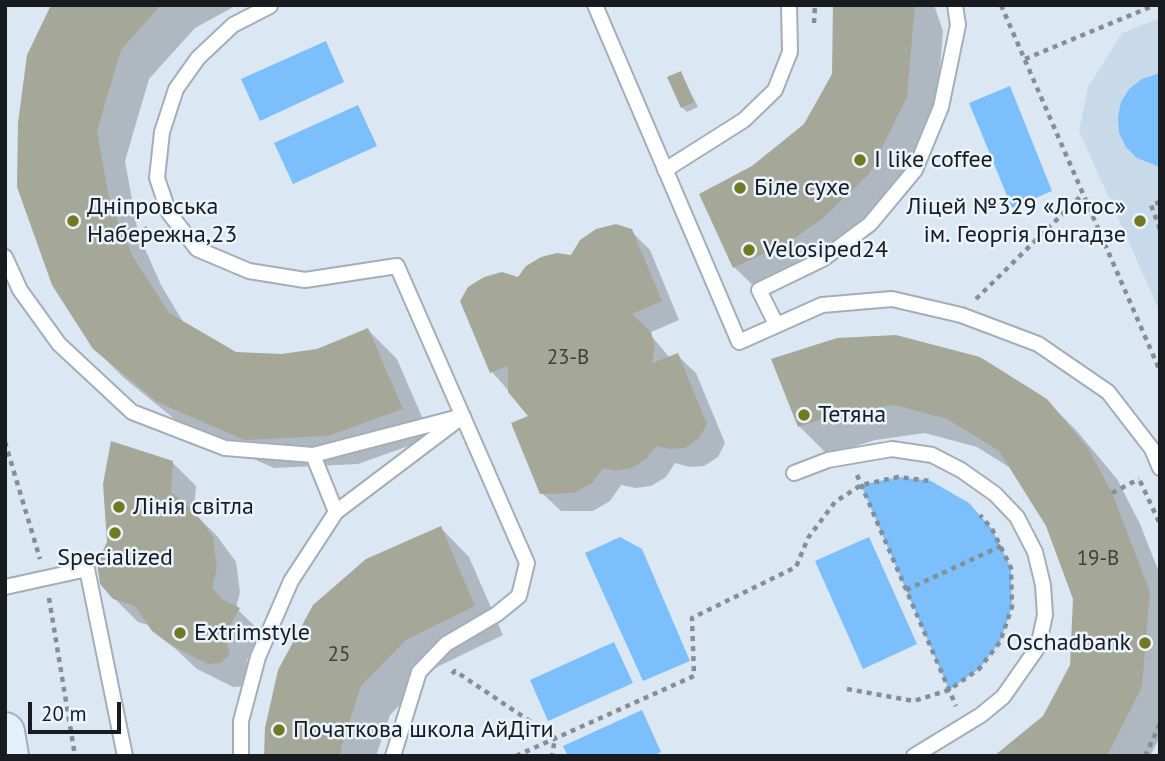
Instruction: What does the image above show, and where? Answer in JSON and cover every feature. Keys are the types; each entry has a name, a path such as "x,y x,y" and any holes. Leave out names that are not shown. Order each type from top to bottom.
{"main road":[{"path":"5,732 9,756"}],"lane":[{"path":"595,5 739,342 822,305 892,299 961,315 1038,344 1108,392 1152,449 1160,468"},
{"path":"665,170 744,120 775,90 790,52 789,5"},
{"path":"776,324 759,290 823,259 870,224 915,170 941,107 958,25 955,5"},
{"path":"270,6 233,25 198,58 176,89 162,132 157,178 169,212 197,249 249,271 305,280 397,266 527,563 519,596 497,614 446,644 419,672 393,756"},
{"path":"5,257 20,290 59,344 132,412 225,448 313,455 463,416"},
{"path":"241,756 241,721 258,657 291,581 336,512 463,416"},
{"path":"794,473 849,455 892,449 932,455 961,470 995,494 1017,517 1035,552 1043,585 1045,615 1038,646 1003,697 914,756"},
{"path":"313,455 336,512"},
{"path":"5,587 87,569 125,756"}],"path":[{"path":"814,35 815,5"},
{"path":"1001,5 1160,371"},
{"path":"1025,59 1155,5"},
{"path":"961,315 1083,194"},
{"path":"1160,202 1151,205 1160,229"},
{"path":"849,455 964,725"},
{"path":"516,756 694,676 692,618 796,567 808,538 835,502 861,485 898,477 931,481 941,487"},
{"path":"1112,493 1139,479"},
{"path":"847,689 914,701 949,690 979,669 1000,642 1012,607 1011,568 992,529 977,511"},
{"path":"906,590 1026,535"},
{"path":"455,671 555,738"},
{"path":"1145,756 1160,724"},
{"path":"552,756 555,738"}],"shaded area":[{"name":"Ліцей №329 «Логос» ім. Георгія Гонгадзе","path":"1160,18 1160,312 1079,131 1088,87 1122,33"},
{"path":"326,41 344,82 260,121 241,79"},
{"path":"1160,73 1160,167 1137,158 1126,147 1119,133 1118,117 1121,102 1129,89 1142,79"},
{"path":"1010,86 1052,191 1012,208 969,103"},
{"path":"358,105 377,146 293,184 274,143"},
{"path":"898,477 931,481 969,503 992,529 1011,568 1012,607 1000,642 979,669 949,690 861,485"},
{"path":"620,537 642,549 690,661 643,681 585,553"},
{"path":"869,537 917,644 863,669 815,561"},
{"path":"614,642 633,683 548,721 530,680"},
{"path":"642,710 661,752 652,756 568,756 563,746"}],"building":[{"name":"Дніпровська Набережна,23","path":"51,5 161,5 121,50 97,131 110,203 132,255 169,313 236,352 281,354 317,349 368,328 403,409 328,436 244,440 157,402 93,349 52,285 17,187 18,123 27,55"},
{"path":"833,5 915,5 907,97 869,174 822,219 789,242 733,268 699,194 752,166 804,124 832,74"},
{"path":"681,71 694,102 681,108 667,77"},
{"path":"616,224 632,229 662,301 632,314 651,332 655,347 652,363 678,353 707,424 699,438 685,448 656,446 647,458 632,468 616,471 603,468 592,483 574,493 540,494 511,423 528,416 508,392 508,366 490,373 460,301 468,287 484,277 502,272 518,277 526,266 541,257 557,253 571,255 580,240 596,229"},
{"path":"896,335 980,357 1047,399 1088,448 1112,493 1150,592 1142,687 1107,756 994,756 1043,716 1070,665 1073,599 1046,526 999,451 947,419 895,405 845,412 798,427 771,359 837,338"},
{"path":"111,441 173,461 171,492 193,510 213,537 217,568 212,588 222,599 240,608 224,636 230,654 221,663 208,664 172,646 152,631 135,606 113,599 100,584 97,563 107,542 103,484"},
{"path":"441,526 475,606 406,640 361,686 341,748 341,756 264,756 265,728 278,670 313,605 366,559"}],"place":[{"name":"I like coffee","path":"860,160"},
{"name":"Біле сухе","path":"740,188"},
{"name":"Дніпровська Набережна,23","path":"73,221"},
{"name":"Ліцей №329 «Логос» ім. Георгія Гонгадзе","path":"1140,221"},
{"name":"Velosiped24","path":"749,250"},
{"name":"Тетяна","path":"804,415"},
{"name":"Лінія світла","path":"119,507"},
{"name":"Specialized","path":"115,533"},
{"name":"Extrimstyle","path":"180,633"},
{"name":"Oschadbank","path":"1145,643"},
{"name":"Початкова школа АйДіти","path":"279,730"}]}
